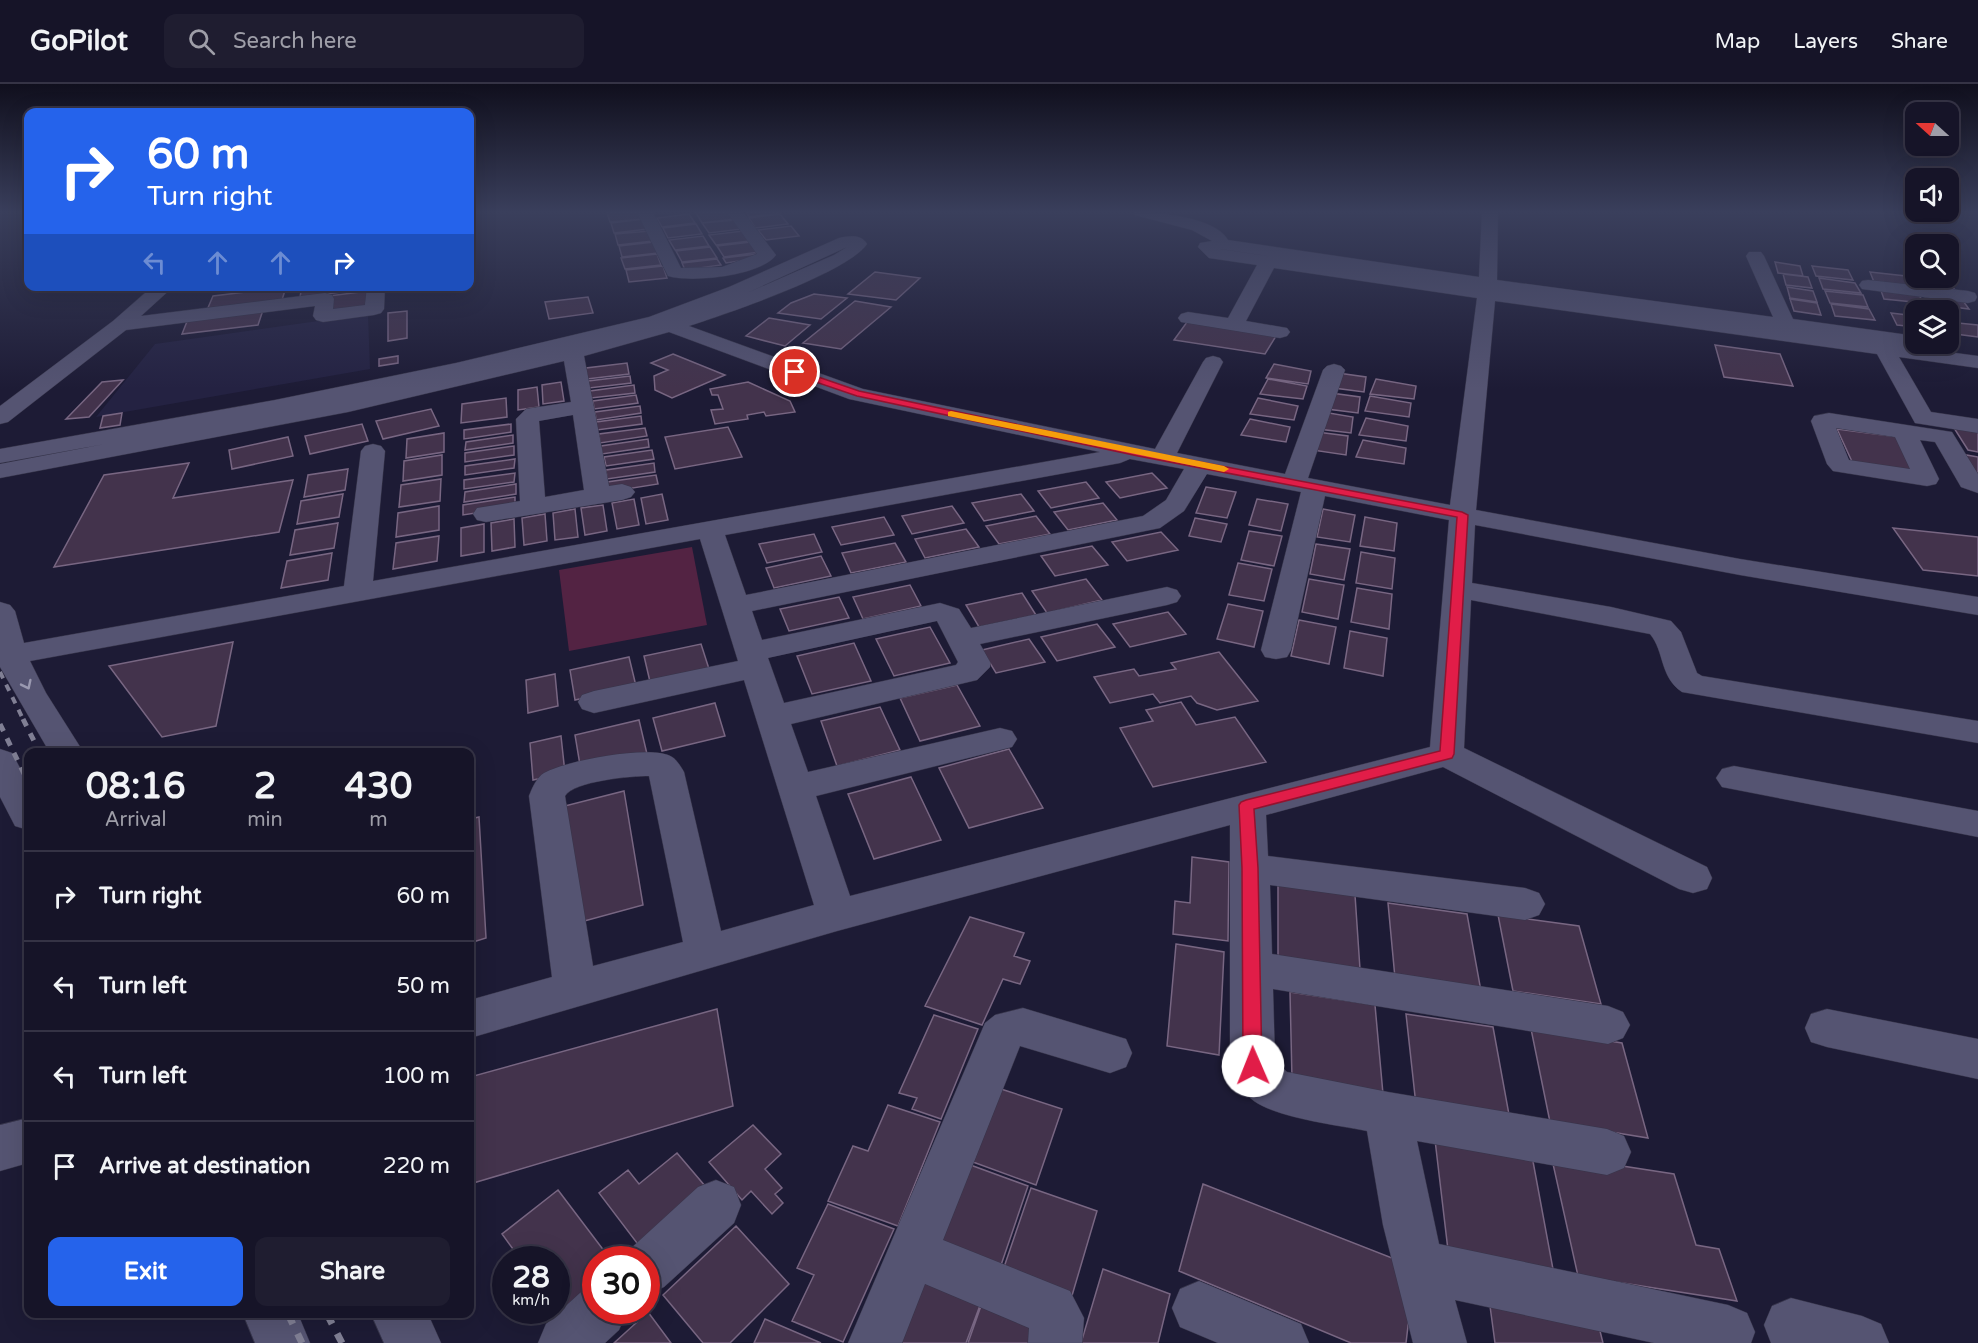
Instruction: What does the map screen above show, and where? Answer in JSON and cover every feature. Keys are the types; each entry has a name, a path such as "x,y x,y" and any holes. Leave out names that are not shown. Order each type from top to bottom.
{"street":[{"path":"673,271 681,274 726,271"},
{"path":"1234,325 1270,271"},
{"path":"1279,271 1486,289 1786,325 1900,344 1978,362"},
{"path":"1379,271 1486,289 1900,344"},
{"path":"1447,754 1462,515 1487,271"},
{"path":"1762,271 1786,325"},
{"path":"0,456 447,378 573,352 663,324 745,293 722,272"},
{"path":"1878,302 1864,278 1968,297"},
{"path":"0,417 120,325 159,291"},
{"path":"120,325 291,295 325,299 322,315 324,316 370,311 374,309 376,291"},
{"path":"1188,318 1280,332"},
{"path":"1888,318 1900,344 1920,428"},
{"path":"0,471 332,408 663,324 857,394 1150,455 1462,515 1740,567 1978,606"},
{"path":"1959,349 1978,351"},
{"path":"486,514 610,494 583,407 573,352"},
{"path":"6,656 710,529 1150,455 1213,362"},
{"path":"1276,650 1305,484 1334,370"},
{"path":"532,506 527,419 534,414 583,407"},
{"path":"1920,428 1978,426"},
{"path":"1920,428 1946,439 1970,482 1978,485"},
{"path":"1952,450 1978,454"},
{"path":"358,592 374,451"},
{"path":"735,606 1151,522 1163,517 1174,508 1190,484 1199,464"},
{"path":"710,529 837,915"},
{"path":"1458,590 1611,616 1660,627 1666,632 1683,678 1693,685 1978,732"},
{"path":"962,639 1167,596"},
{"path":"0,611 8,632 6,656 64,748"},
{"path":"594,702 940,612 949,615 974,662 974,667 966,673 772,717"},
{"path":"795,788 1000,739"},
{"path":"474,1018 837,915 1246,805 1447,754 1693,878"},
{"path":"575,988 547,796 549,789 558,781 604,769 647,763 659,765 666,772 705,951"},
{"path":"2,768 24,809"},
{"path":"1734,778 1978,824"},
{"path":"1246,805 1250,868 1253,1066 1259,1077 1278,1091 1388,1114 1607,1152"},
{"path":"1250,868 1525,904"},
{"path":"1251,968 1608,1025"},
{"path":"875,1343 1001,1037 1006,1030 1023,1027 1110,1053"},
{"path":"1827,1028 1978,1059"},
{"path":"1388,1114 1408,1225 1440,1343"},
{"path":"0,1148 24,1142"},
{"path":"660,1256 716,1205"},
{"path":"912,1253 1051,1310 1057,1318 1055,1343"},
{"path":"1420,1266 1728,1332"},
{"path":"1199,1308 1282,1343"},
{"path":"272,1318 283,1343"},
{"path":"400,1318 414,1343"},
{"path":"565,1343 586,1324"},
{"path":"1791,1325 1862,1343"}],"shaded area":[{"path":"368,314 370,369 96,417 155,344"},
{"path":"692,547 707,625 569,651 559,570"}],"building":[{"path":"626,271 665,271 667,278 629,282"},
{"path":"1777,271 1801,271 1803,276 1778,273"},
{"path":"1814,271 1848,271 1853,280 1816,276"},
{"path":"875,272 920,278 896,300 848,294"},
{"path":"1870,272 1905,276 1905,285 1874,282"},
{"path":"1783,274 1808,277 1812,288 1786,285"},
{"path":"1819,278 1855,283 1861,293 1823,289"},
{"path":"1787,287 1813,291 1817,302 1790,298"},
{"path":"1880,288 1917,292 1922,300 1905,301 1884,299"},
{"path":"254,291 285,291 282,300 207,310 213,296"},
{"path":"301,291 352,291 300,297"},
{"path":"368,291 365,311 326,316 329,296"},
{"path":"1825,291 1863,295 1868,307 1830,303"},
{"path":"1923,293 1961,298 1969,309 1959,308 1959,300 1927,300"},
{"path":"814,294 847,298 821,319 778,313 791,303"},
{"path":"588,297 593,313 549,319 545,302"},
{"path":"1790,299 1817,303 1821,315 1794,311"},
{"path":"855,301 891,307 841,349 803,343"},
{"path":"1831,304 1869,309 1875,320 1835,316"},
{"path":"263,310 258,325 182,334 188,319"},
{"path":"407,311 407,338 388,341 388,313"},
{"path":"1891,313 1905,315 1905,326 1897,325"},
{"path":"769,318 810,325 785,346 746,336"},
{"path":"1187,322 1276,336 1265,354 1174,340"},
{"path":"1959,323 1978,325 1978,337 1959,334"},
{"path":"1715,345 1780,354 1793,386 1724,377"},
{"path":"673,354 725,375 672,398 655,390 654,376 668,370 651,363"},
{"path":"398,356 398,363 379,366 379,359"},
{"path":"627,363 629,374 587,379 586,368"},
{"path":"1274,364 1311,371 1308,384 1266,378"},
{"path":"1338,373 1366,377 1364,392 1334,388"},
{"path":"630,376 631,383 589,388 588,381"},
{"path":"1268,379 1307,386 1303,399 1260,394"},
{"path":"1376,379 1416,386 1414,399 1370,394"},
{"path":"123,380 89,417 66,419 102,382"},
{"path":"561,382 564,401 543,404 542,385"},
{"path":"748,382 790,401 795,412 766,416 764,412 747,415 748,419 715,424 711,410 723,409 718,395 712,395 710,389"},
{"path":"634,385 635,393 591,398 590,391"},
{"path":"537,387 539,407 518,410 518,390"},
{"path":"1331,393 1360,397 1358,413 1327,409"},
{"path":"636,395 638,403 594,409 593,401"},
{"path":"1370,396 1411,403 1409,417 1365,411"},
{"path":"506,398 507,417 461,423 462,404"},
{"path":"1258,398 1298,406 1294,420 1250,414"},
{"path":"640,406 641,413 596,420 595,412"},
{"path":"431,409 439,426 383,439 376,421"},
{"path":"1323,412 1353,417 1351,433 1318,429"},
{"path":"122,413 120,425 100,428 103,416"},
{"path":"641,416 642,424 597,430 596,422"},
{"path":"1366,418 1408,426 1406,441 1359,435"},
{"path":"1250,419 1290,427 1286,442 1241,435"},
{"path":"362,424 368,441 310,454 305,436"},
{"path":"511,424 511,432 464,439 464,430"},
{"path":"728,427 742,457 675,469 665,437"},
{"path":"645,428 647,436 600,443 599,434"},
{"path":"1954,428 1978,431 1978,452 1968,450"},
{"path":"1837,429 1899,437 1921,477 1855,468"},
{"path":"1317,432 1348,436 1346,455 1312,450"},
{"path":"444,433 444,452 406,458 407,439"},
{"path":"513,435 513,443 465,450 466,442"},
{"path":"288,437 293,456 232,469 229,450"},
{"path":"648,439 649,447 602,454 601,446"},
{"path":"1363,440 1406,448 1404,464 1356,457"},
{"path":"514,446 514,455 465,462 465,453"},
{"path":"652,450 654,459 606,466 604,457"},
{"path":"1961,454 1978,457 1978,481"},
{"path":"442,455 442,475 403,481 404,461"},
{"path":"515,459 514,468 465,475 465,466"},
{"path":"189,463 173,498 293,480 279,532 54,567 104,475"},
{"path":"654,463 655,472 607,479 606,470"},
{"path":"348,469 345,490 304,497 308,475"},
{"path":"515,473 514,482 464,489 464,480"},
{"path":"1152,473 1167,488 1120,498 1106,482"},
{"path":"656,475 658,484 608,492 607,482"},
{"path":"441,479 440,501 399,507 401,485"},
{"path":"1086,482 1099,498 1051,508 1038,491"},
{"path":"516,484 516,494 464,502 465,492"},
{"path":"1206,487 1236,492 1227,518 1196,513"},
{"path":"343,494 339,517 297,524 301,501"},
{"path":"662,494 668,520 646,524 641,498"},
{"path":"1021,494 1034,511 984,521 972,503"},
{"path":"515,497 515,507 463,515 463,505"},
{"path":"634,499 639,525 617,529 612,503"},
{"path":"1257,499 1288,504 1281,531 1249,525"},
{"path":"1103,503 1117,520 1068,530 1054,512"},
{"path":"603,505 607,531 585,535 581,508"},
{"path":"439,506 439,530 396,537 398,513"},
{"path":"952,506 964,523 912,534 902,516"},
{"path":"575,509 578,537 555,540 553,513"},
{"path":"1323,509 1355,515 1350,542 1317,537"},
{"path":"545,514 547,541 524,545 522,518"},
{"path":"1036,516 1050,534 999,544 986,526"},
{"path":"884,517 894,535 841,545 832,527"},
{"path":"1365,517 1397,523 1394,551 1360,546"},
{"path":"1195,518 1227,524 1221,542 1189,536"},
{"path":"514,519 515,547 492,551 491,523"},
{"path":"338,523 334,548 290,555 295,530"},
{"path":"484,524 484,552 461,556 461,528"},
{"path":"1893,528 1978,537 1978,576 1923,570"},
{"path":"966,529 979,547 925,558 915,539"},
{"path":"1249,531 1282,536 1274,566 1241,560"},
{"path":"1161,532 1178,550 1127,561 1112,542"},
{"path":"814,534 822,552 767,563 759,544"},
{"path":"439,536 437,561 393,569 396,543"},
{"path":"895,543 906,562 851,573 842,553"},
{"path":"1316,544 1350,549 1344,580 1310,574"},
{"path":"1092,546 1108,565 1055,576 1041,556"},
{"path":"1361,552 1395,558 1392,589 1356,583"},
{"path":"332,553 328,580 281,588 287,561"},
{"path":"821,556 831,576 774,588 766,568"},
{"path":"1238,563 1272,569 1264,601 1229,595"},
{"path":"1086,579 1102,600 1047,613 1032,591"},
{"path":"1309,579 1344,585 1338,619 1302,612"},
{"path":"910,585 921,606 863,619 853,597"},
{"path":"1357,588 1392,594 1389,629 1351,622"},
{"path":"1022,593 1036,615 979,627 966,605"},
{"path":"839,597 849,618 789,631 780,609"},
{"path":"1228,604 1263,611 1254,647 1217,639"},
{"path":"1168,612 1186,634 1130,647 1113,624"},
{"path":"1299,620 1336,627 1329,664 1291,656"},
{"path":"1097,624 1115,647 1057,661 1041,637"},
{"path":"930,627 950,663 894,676 876,639"},
{"path":"1350,631 1387,638 1383,676 1344,668"},
{"path":"1029,639 1045,662 996,673 982,650"},
{"path":"233,642 216,726 162,737 109,666"},
{"path":"854,643 871,681 812,694 797,656"},
{"path":"701,644 710,672 651,686 644,656"},
{"path":"1219,652 1258,701 1217,710 1197,703 1191,696 1160,703 1153,694 1110,703 1094,677 1134,669 1139,676 1176,669 1171,663"},
{"path":"629,657 636,686 575,700 570,670"},
{"path":"555,674 558,706 528,713 526,680"},
{"path":"957,685 980,726 920,741 900,698"},
{"path":"1181,702 1196,725 1235,717 1266,762 1153,787 1120,728 1153,721 1146,710"},
{"path":"715,703 725,736 662,751 653,718"},
{"path":"880,707 900,750 837,766 821,721"},
{"path":"639,720 647,754 581,771 575,735"},
{"path":"561,736 565,773 533,780 530,743"},
{"path":"1009,749 1043,808 969,828 939,768"},
{"path":"911,777 941,840 874,859 848,794"},
{"path":"624,791 643,905 555,929 545,811"},
{"path":"479,817 486,938 474,942 474,818"},
{"path":"1192,857 1229,862 1228,941 1173,934 1175,901 1190,903"},
{"path":"1278,884 1355,895 1360,969 1278,957"},
{"path":"1388,903 1467,914 1481,991 1395,978"},
{"path":"1498,915 1579,926 1601,1004 1513,991"},
{"path":"970,917 1024,933 1014,956 1030,961 1020,984 1003,979 982,1025 925,1006"},
{"path":"1176,944 1224,952 1219,1055 1167,1046"},
{"path":"1290,992 1375,1005 1383,1094 1292,1079"},
{"path":"717,1009 733,1106 474,1183 474,1076"},
{"path":"1406,1014 1493,1027 1510,1120 1416,1105"},
{"path":"934,1015 978,1029 941,1119 912,1109 917,1098 899,1093"},
{"path":"1531,1029 1622,1043 1648,1138 1550,1122"},
{"path":"1001,1089 1062,1109 1036,1185 973,1162"},
{"path":"888,1105 940,1122 898,1226 828,1201 853,1146 868,1151"},
{"path":"753,1125 781,1154 765,1169 782,1188 775,1194 783,1203 772,1214 751,1191 742,1200 709,1162"},
{"path":"1435,1140 1532,1156 1553,1269 1448,1250"},
{"path":"677,1153 711,1193 649,1246 639,1246 599,1193 628,1170 639,1184"},
{"path":"1551,1155 1674,1174 1696,1245 1719,1249 1737,1301 1578,1276"},
{"path":"965,1163 1028,1186 999,1271 931,1245"},
{"path":"1203,1184 1415,1267 1406,1343 1351,1343 1179,1271"},
{"path":"1031,1188 1097,1211 1071,1299 1002,1273"},
{"path":"558,1190 600,1246 582,1246 582,1295 570,1305 570,1246 511,1246 502,1234"},
{"path":"828,1204 894,1229 843,1342 792,1321 814,1275 797,1268"},
{"path":"736,1226 789,1284 730,1343 703,1343 663,1295"},
{"path":"1103,1269 1170,1294 1158,1343 1081,1343"},
{"path":"913,1272 982,1300 966,1343 886,1343"},
{"path":"982,1303 1054,1332 1051,1343 968,1343"},
{"path":"1490,1306 1599,1327 1603,1343 1495,1343"},
{"path":"765,1319 821,1343 754,1343"},
{"path":"635,1324 657,1324 671,1343 614,1343"}],"railway":[{"path":"0,672 24,721"},
{"path":"24,721 38,748"},
{"path":"0,724 24,774"},
{"path":"290,1318 302,1343"},
{"path":"329,1318 342,1343"}],"slow traffic":[{"path":"951,414 1224,469"}],"route":[{"path":"795,372 857,394 1138,453 1462,515 1447,754 1246,805 1250,868 1253,1066"}]}
